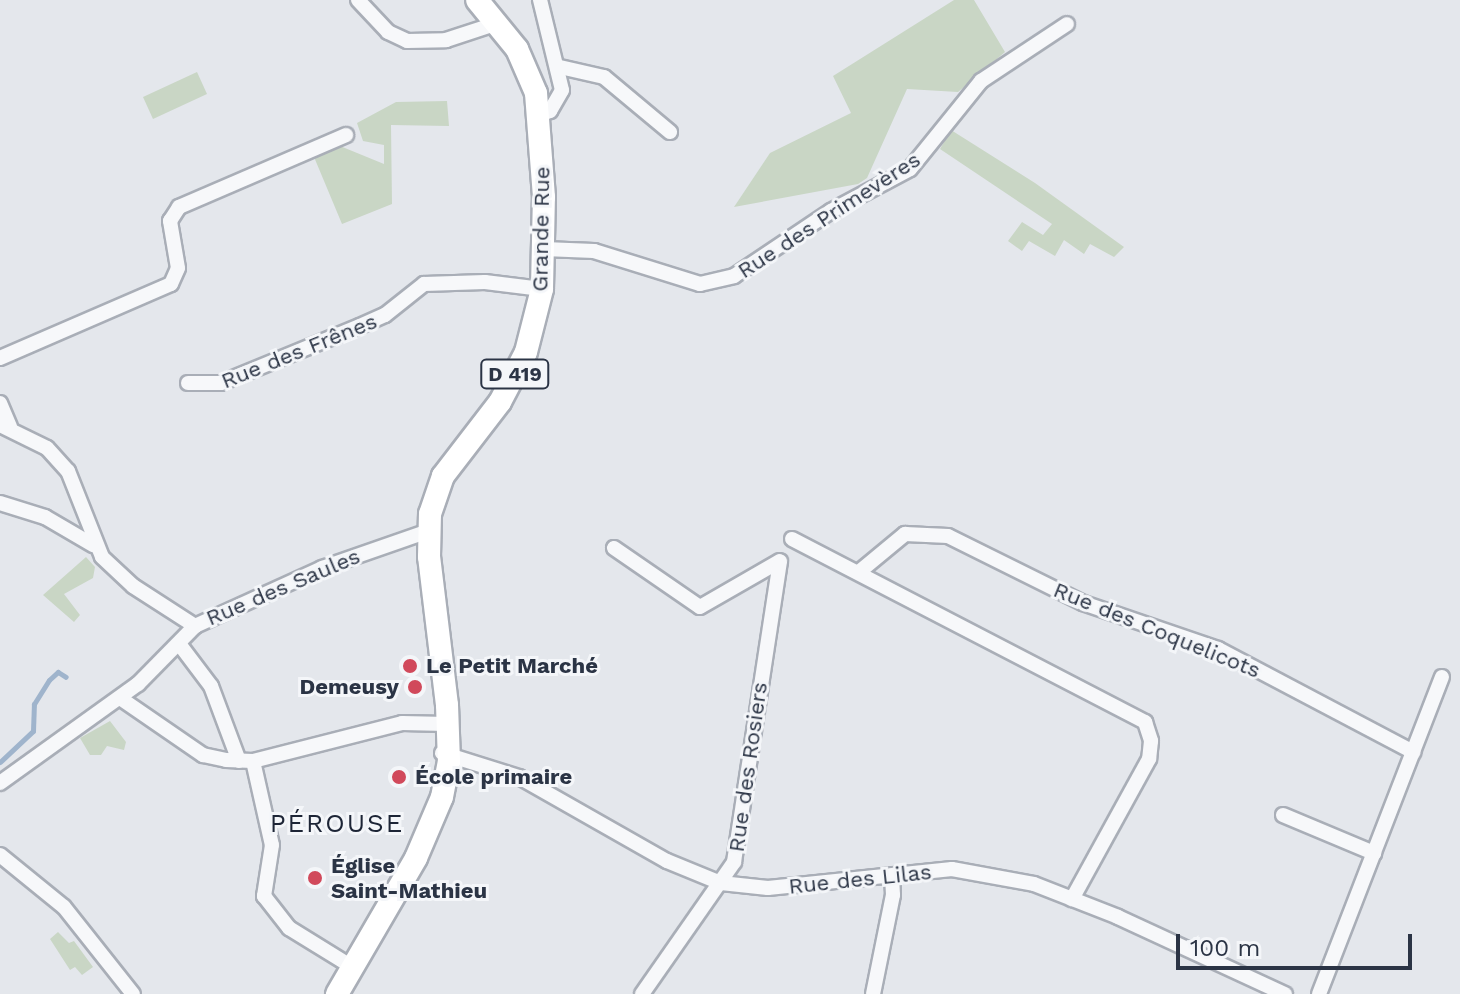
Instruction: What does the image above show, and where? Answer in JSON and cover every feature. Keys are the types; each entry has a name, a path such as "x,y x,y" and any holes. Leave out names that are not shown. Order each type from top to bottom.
{"main road":[{"name":"Grande Rue","path":"337,994 426,837 442,797 446,744 429,531 443,476 500,402 526,352 542,289 544,249 540,115 528,71 498,23 477,0"},
{"path":"327,994 406,850 446,744"}],"street":[{"path":"358,0 388,32 407,41 446,40 498,23"},
{"path":"540,0 560,67 561,98 540,115"},
{"name":"Rue des Primevères","path":"544,249 594,251 700,284 734,276 831,211 910,169 981,81 1067,24"},
{"path":"560,67 604,77 670,132"},
{"path":"0,358 171,284 178,268 170,221 179,207 346,135"},
{"name":"Rue des Frênes","path":"188,383 221,383 373,321 424,284 485,282 542,289"},
{"path":"0,403 5,426 47,448 68,471 86,509 93,545"},
{"path":"0,503 45,517 93,545 133,586 195,626"},
{"name":"Rue des Saules","path":"0,783 120,698 180,645 195,626 371,549 429,531"},
{"name":"Rue des Coquelicots","path":"859,572 905,534 948,536 1083,603 1218,649 1413,752"},
{"path":"792,539 1145,722 1151,741 1149,759 1072,899"},
{"name":"Rue des Rosiers","path":"614,548 700,607 780,561 734,862 721,883 698,908 642,994"},
{"path":"180,645 211,686 246,761 271,838 264,896 278,918 344,962"},
{"path":"1319,994 1442,677"},
{"path":"120,698 203,755 246,761"},
{"name":"Rue des Lilas","path":"246,761 402,723 519,777 667,861 721,883 768,888 952,869 1034,884 1072,899 1254,988 1285,994"},
{"path":"1283,815 1374,853"},
{"path":"0,855 64,907 133,994"},
{"path":"873,994 893,895 892,875"}],"green space":[{"path":"954,0 974,0 1005,52 958,92 907,89 867,178 858,184 734,207 770,153 851,113 833,76"},
{"path":"197,72 207,94 153,119 143,97"},
{"path":"447,101 449,126 391,125 392,204 342,224 314,157 340,146 384,164 384,145 363,141 357,123 396,102"},
{"path":"951,130 1035,183 1124,247 1114,257 1090,244 1084,254 1064,240 1055,256 1029,241 1022,251 1008,241 1022,222 1043,235 1052,224 940,149"},
{"path":"86,557 95,567 93,578 64,594 80,615 74,622 43,595"},
{"path":"110,721 126,742 124,750 107,746 101,755 90,755 80,738"},
{"path":"58,932 69,943 74,941 93,967 82,975 75,967 70,970 50,939"}],"waterway":[{"path":"0,762 33,731 34,704 49,680 58,672 66,677"}],"place":[{"name":"Le Petit Marché","path":"410,666"},
{"name":"Demeusy","path":"415,687"},
{"name":"École primaire","path":"399,777"},
{"name":"Église Saint-Mathieu","path":"315,878"}],"district":[{"name":"PÉROUSE","path":"337,824"}]}
